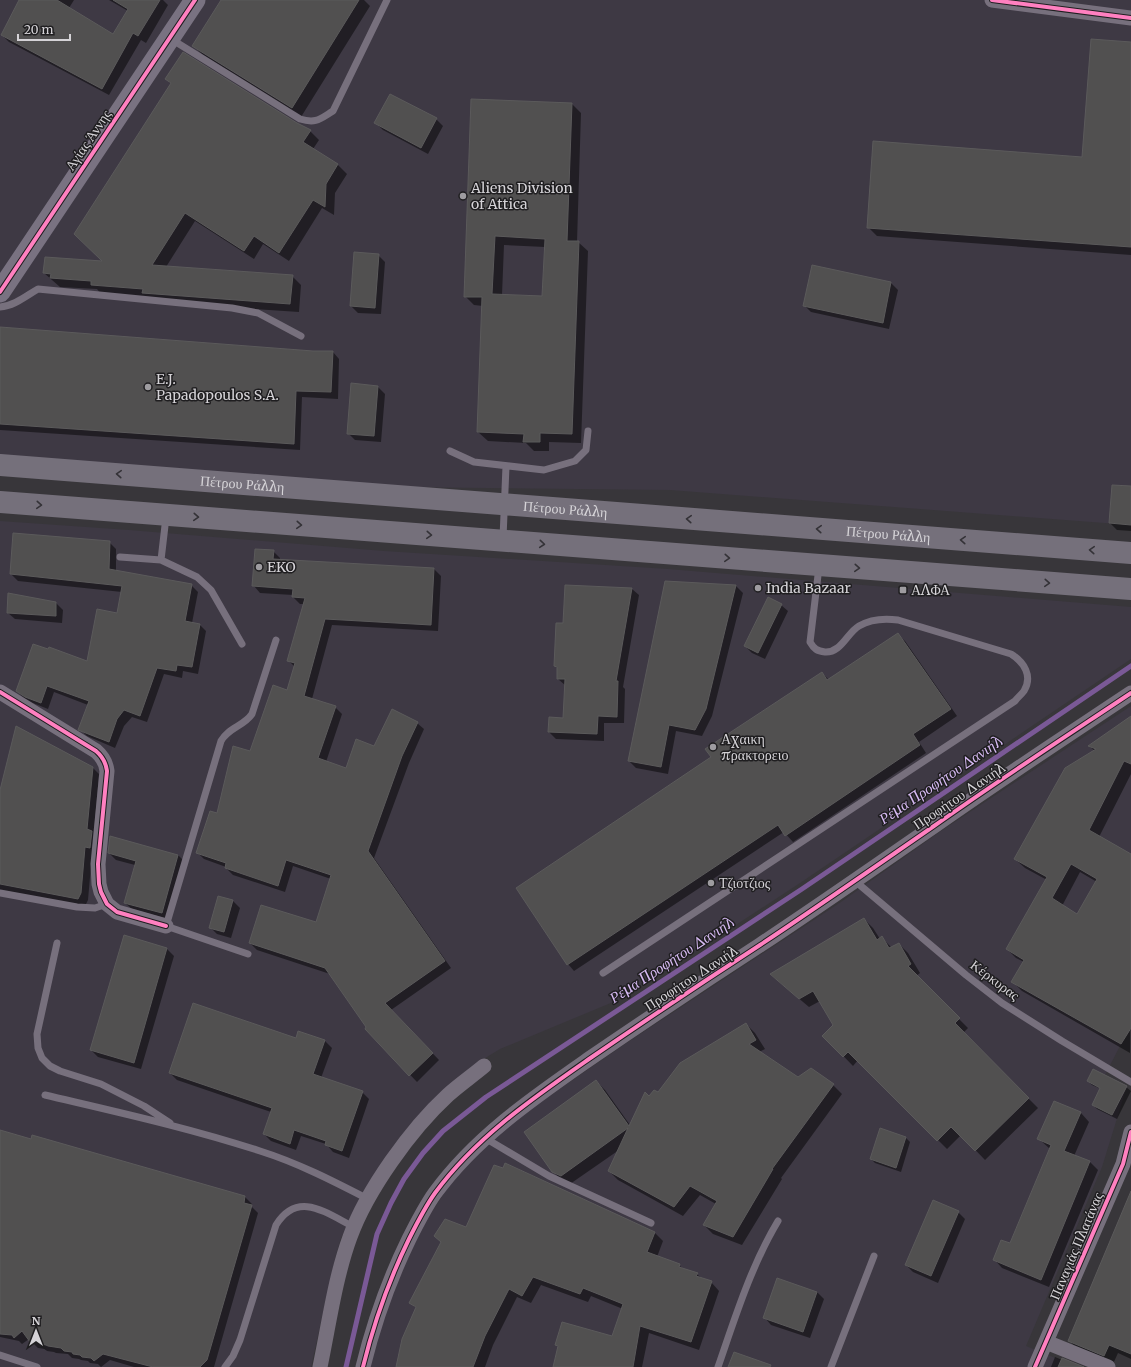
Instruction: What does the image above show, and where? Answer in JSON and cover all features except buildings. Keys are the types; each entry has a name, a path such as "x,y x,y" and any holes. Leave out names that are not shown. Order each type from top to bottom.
{"main road":[{"name":"Πέτρου Ράλλη","path":"0,465 1131,553"},
{"path":"0,502 1131,589"}],"street":[{"name":"Αγίας Άννης","path":"0,292 194,0"},
{"path":"992,0 1131,18"},
{"path":"0,692 96,751 104,760 107,772 98,864 99,884 104,898 107,904 117,912 166,926"},
{"name":"Προφήτου Δανιήλ","path":"362,1367 377,1313 418,1222 438,1190 484,1138 529,1101 621,1037 855,881 1131,693"},
{"path":"320,1367 346,1250 354,1227 368,1199 397,1154 428,1116 448,1095 484,1066"},
{"name":"Παναγιάς Πλατάνας","path":"1035,1367 1127,1166 1131,1132"},
{"path":"1046,1342 1108,1367"}],"lane":[{"path":"170,38 300,119 315,122 333,111 387,0"},
{"path":"0,307 6,307 17,302 38,289 232,308 258,313 301,336"},
{"path":"450,451 474,462 544,470 576,461 586,450 588,431"},
{"path":"503,540 506,466"},
{"path":"161,560 166,515"},
{"path":"120,557 161,560 197,577 211,590 242,644"},
{"path":"603,973 1015,701 1024,691 1027,682 1025,666 1019,659 1011,654 898,620 877,620 857,627 837,648 829,652 814,649 810,642 819,565"},
{"path":"248,954 166,926 221,741 228,733 245,723 252,714 276,640"},
{"name":"Κέρκυρας","path":"855,881 966,975 1002,1003 1131,1082"},
{"path":"0,893 77,907 95,908 107,904"},
{"path":"57,943 37,1034 38,1048 42,1058 50,1066 60,1072 101,1084 144,1106 176,1128"},
{"path":"45,1095 232,1142 268,1154 318,1174 368,1199"},
{"path":"484,1138 549,1176 650,1224"},
{"path":"225,1367 233,1356 240,1340 276,1225 286,1212 301,1206 310,1207 354,1227"},
{"path":"718,1367 765,1242 778,1221"},
{"path":"831,1367 874,1256"},
{"path":"0,1355 37,1367"}],"shaded area":[{"path":"0,0 1131,0 1131,525 670,490 394,487 0,457"},
{"path":"0,521 384,551 668,569 1131,607 1131,659 800,883 652,980 618,1000 500,1049 482,1060 358,1204 341,1238 336,1255 311,1367 0,1367"},
{"path":"1131,706 1131,1028 1105,1075 1127,1086 1102,1167 1026,1346 1077,1367 369,1367 388,1302 422,1227 450,1184 474,1157 499,1134 532,1108 625,1044 841,902 941,831"}],"waterway":[{"name":"Ρέμα Προφήτου Δανιήλ","path":"346,1367 377,1234 404,1179 423,1153 443,1131 486,1097 802,889 1131,666"}],"cycle path":[{"path":"0,292 195,0"},
{"path":"992,0 1131,18"},
{"path":"0,692 96,751 102,758 107,771 98,864 101,892 107,904 117,912 166,926"},
{"path":"363,1367 377,1318 389,1286 402,1254 421,1215 435,1193 451,1173 487,1136 526,1104 589,1059 674,1001 804,916 983,792 1131,693"},
{"path":"1035,1367 1123,1164 1131,1132"}],"place":[{"name":"Aliens Division of Attica","path":"463,196"},
{"name":"E.J. Papadopoulos S.A.","path":"148,387"},
{"name":"EKO","path":"259,567"},
{"name":"India Bazaar","path":"758,588"},
{"name":"ΑΛΦΑ","path":"903,590"},
{"name":"Αχαικη πρακτορειο","path":"713,747"},
{"name":"Τζιοτζιος","path":"711,883"}]}
